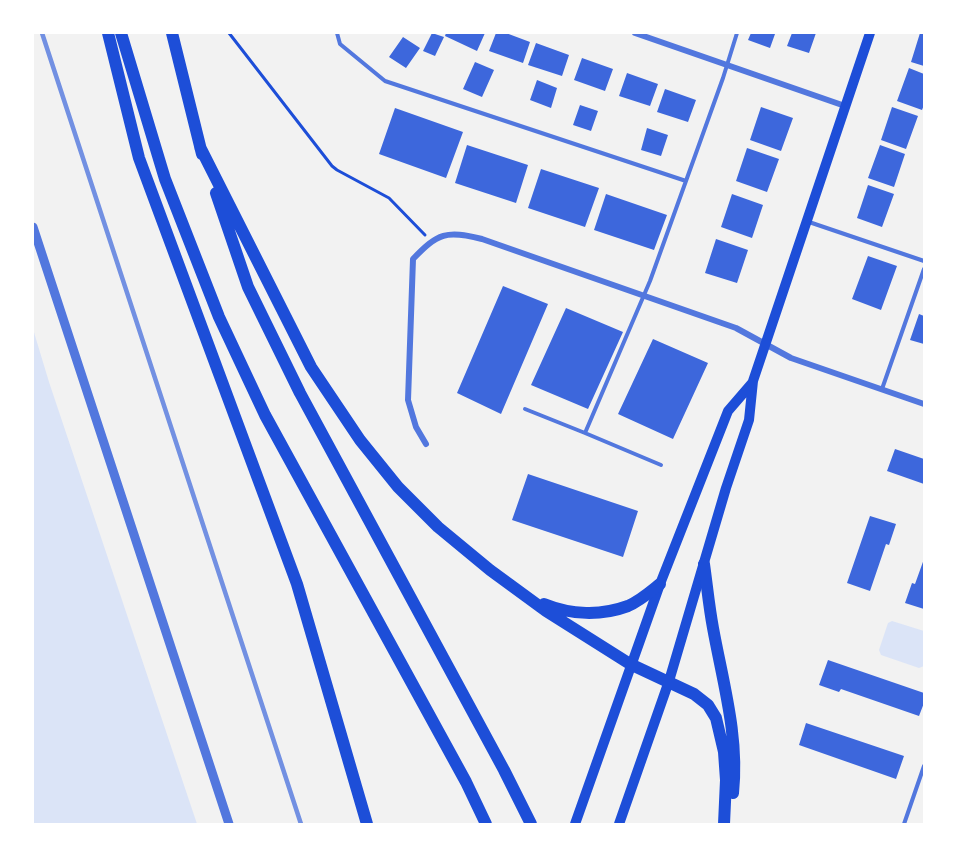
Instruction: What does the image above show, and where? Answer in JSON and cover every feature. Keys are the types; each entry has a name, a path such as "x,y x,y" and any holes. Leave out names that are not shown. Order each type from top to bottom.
{"highway":[{"path":"108,33 139,158 297,584 367,824"},
{"path":"121,33 165,179 219,317 265,415 466,782 486,824"},
{"path":"172,33 200,147 248,287 300,393 529,820"},
{"path":"200,147 311,367 341,414 378,464 418,508 514,589 568,627 630,664 694,694 708,705 716,718 724,752 726,780 724,824"},
{"path":"705,564 712,628 733,730 734,781 730,824"},
{"path":"514,589 555,608 585,613 607,611 629,605 660,584"}],"main road":[{"path":"619,824 669,681 726,488 749,420 753,381 870,33"},
{"path":"575,824 630,664 728,411 753,381"}],"street":[{"path":"635,33 845,106"},
{"path":"33,227 229,824"},
{"path":"426,444 411,414 409,389 413,259 430,240 450,234 466,235 645,294 741,330 791,358 924,404"}],"lane":[{"path":"337,33 340,44 385,81 686,181"},
{"path":"585,434 645,294 737,33"},
{"path":"808,222 924,261"},
{"path":"882,389 924,269"},
{"path":"525,408 661,465"},
{"path":"904,824 924,766"}],"path":[{"path":"229,33 332,166 388,198 430,240"}],"shaded area":[{"path":"33,329 49,382 197,824 33,824"},
{"path":"892,621 924,631 924,666 919,668 881,655 879,650 888,623"}],"building":[{"path":"432,33 444,37 435,56 423,51"},
{"path":"446,33 485,33 477,51 445,36"},
{"path":"496,33 506,33 530,42 523,63 489,51"},
{"path":"751,33 775,34 770,48 748,40"},
{"path":"792,33 816,33 809,53 787,46"},
{"path":"920,33 924,33 924,66 911,62"},
{"path":"403,37 420,48 406,68 389,57"},
{"path":"536,43 569,55 562,76 528,65"},
{"path":"582,58 613,69 605,91 574,80"},
{"path":"475,62 494,70 482,97 463,89"},
{"path":"909,68 924,74 922,110 897,101"},
{"path":"627,73 658,84 650,106 619,96"},
{"path":"537,80 557,88 551,108 530,100"},
{"path":"665,89 696,100 688,122 657,112"},
{"path":"580,105 598,111 591,131 573,125"},
{"path":"761,107 793,118 781,151 750,140"},
{"path":"892,107 918,116 906,149 881,140"},
{"path":"395,108 463,132 446,178 379,154"},
{"path":"647,128 668,135 661,156 641,150"},
{"path":"467,145 528,165 516,203 455,183"},
{"path":"880,145 905,154 894,187 868,178"},
{"path":"747,148 779,159 767,192 736,181"},
{"path":"541,169 599,188 585,227 528,208"},
{"path":"868,185 894,194 882,227 857,218"},
{"path":"606,194 667,215 654,250 594,230"},
{"path":"732,194 763,205 752,238 721,227"},
{"path":"716,239 748,250 737,283 705,273"},
{"path":"868,256 897,266 881,310 852,299"},
{"path":"503,286 548,304 501,414 457,393"},
{"path":"566,308 623,332 588,409 531,385"},
{"path":"919,314 924,316 924,344 910,340"},
{"path":"653,339 708,363 673,439 618,414"},
{"path":"895,449 924,459 924,484 887,471"},
{"path":"528,474 638,511 623,557 512,520"},
{"path":"870,516 896,524 889,545 886,544 870,591 847,583"},
{"path":"924,559 924,609 905,603"},
{"path":"828,660 924,693 924,703 919,716 841,689 839,692 819,685"},
{"path":"806,723 904,756 896,779 799,745"}],"railway":[{"path":"42,33 301,824"}]}
